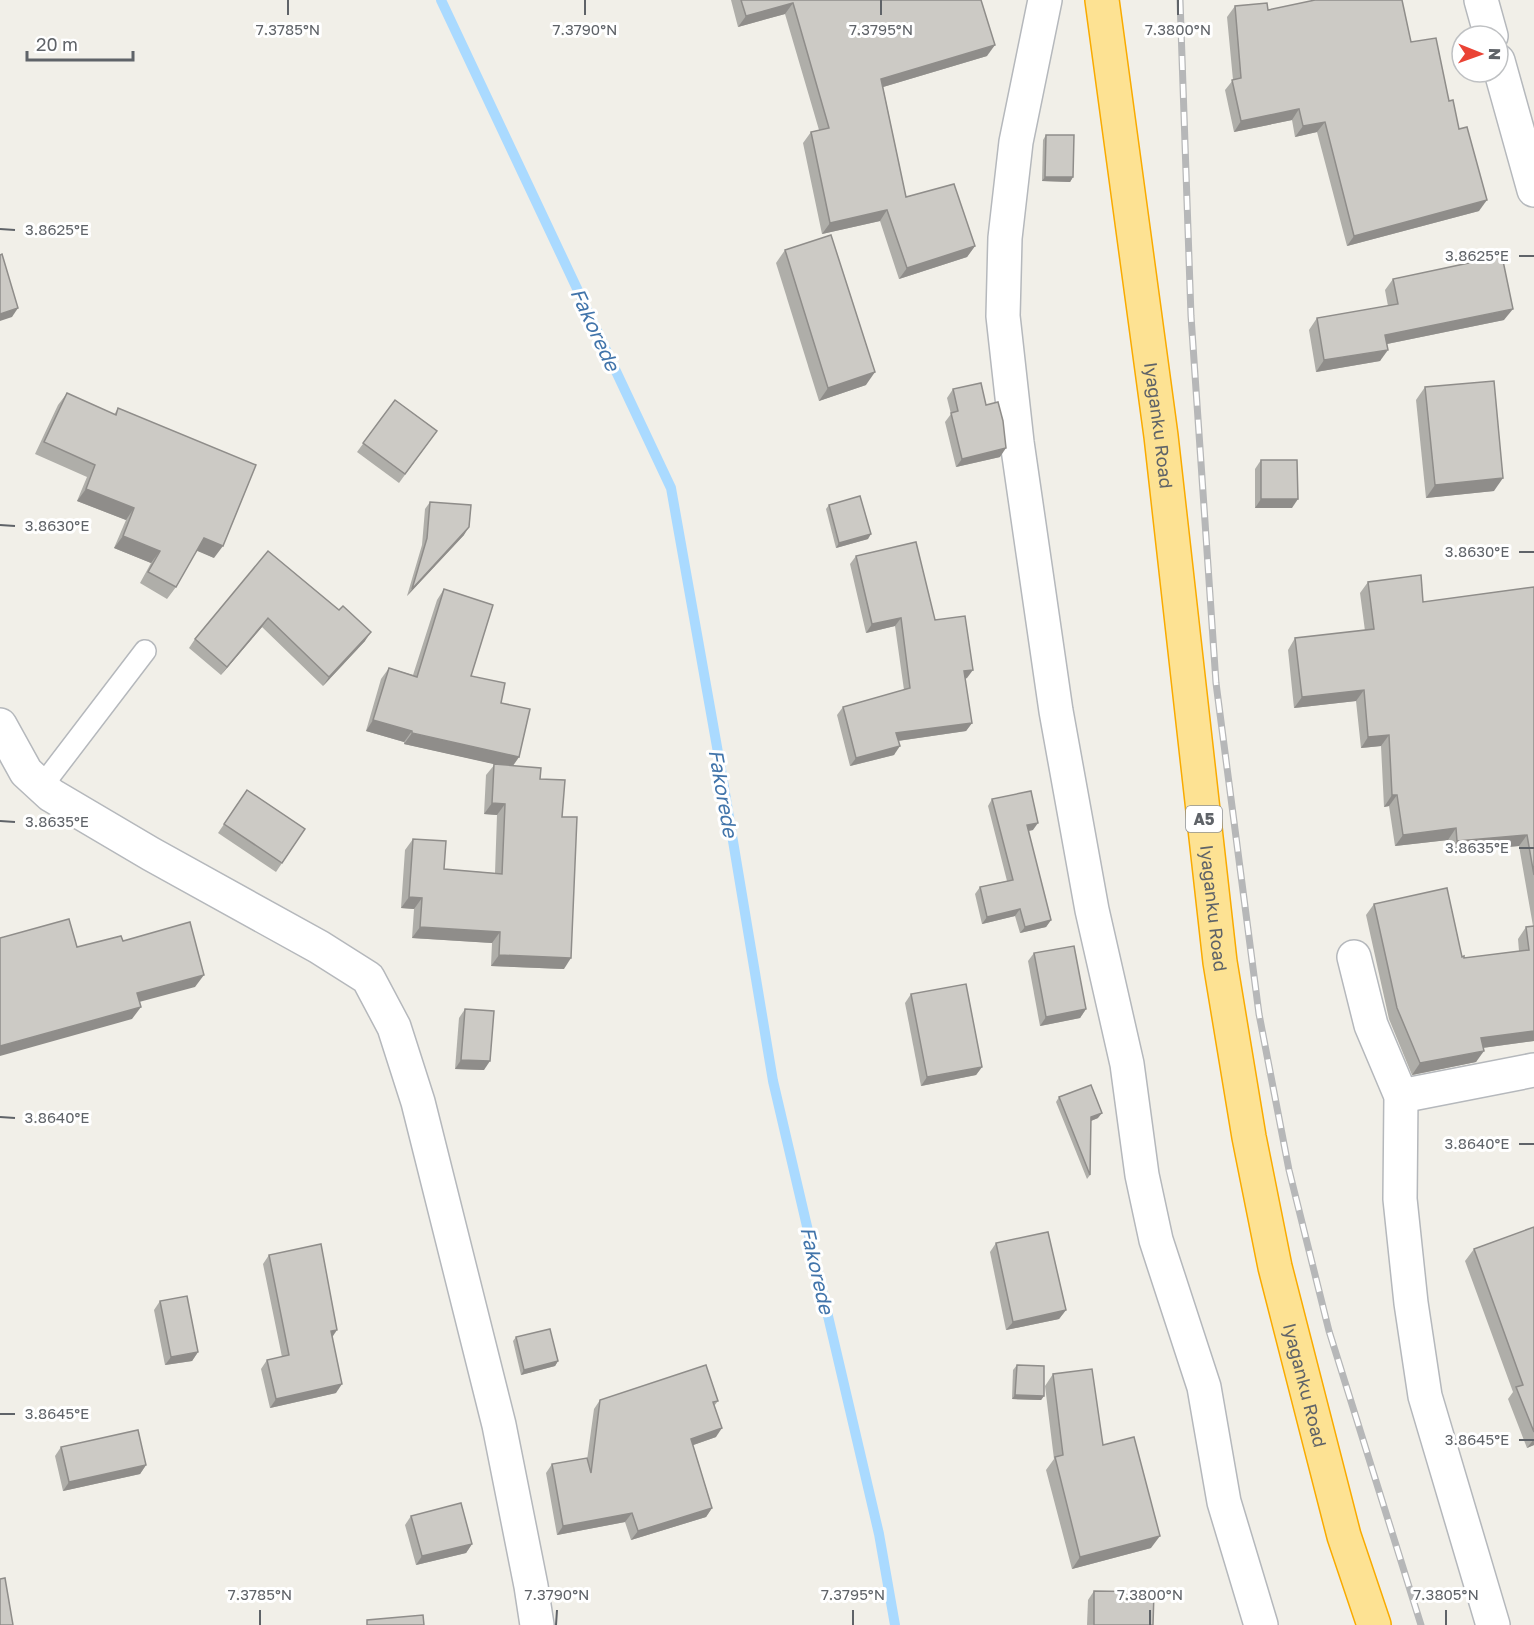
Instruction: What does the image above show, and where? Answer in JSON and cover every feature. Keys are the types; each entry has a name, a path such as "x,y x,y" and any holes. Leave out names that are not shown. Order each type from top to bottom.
{"highway":[{"name":"Iyaganku Road","path":"1102,0 1161,436 1220,962 1249,1137 1275,1267 1344,1536 1374,1625"}],"street":[{"path":"1045,0 1016,142 1005,238 1003,315 1017,442 1056,711 1092,910 1127,1064 1142,1175 1156,1240 1203,1387 1224,1502 1261,1625"},
{"path":"1481,0 1488,24"},
{"path":"1504,84 1534,190"},
{"path":"0,725 26,772 51,795 151,854 319,947 368,978 394,1027 418,1102 499,1425 537,1625"},
{"path":"1354,957 1371,1025 1401,1096 1400,1199 1411,1303 1425,1396 1493,1625"},
{"path":"1401,1096 1534,1070"}],"lane":[{"path":"42,786 145,651"}],"building":[{"path":"741,0 981,0 995,45 881,79 906,197 954,184 975,246 907,268 887,210 830,223 811,132 829,128 793,3 746,16"},
{"path":"1315,0 1402,0 1411,42 1436,38 1449,101 1453,100 1459,129 1467,127 1487,200 1354,236 1325,122 1303,126 1299,109 1241,121 1232,80 1241,78 1235,6 1267,3 1268,10"},
{"path":"1046,135 1074,135 1073,177 1045,177"},
{"path":"831,235 875,372 828,388 785,250"},
{"path":"2,254 18,308 0,314 0,255"},
{"path":"1502,256 1513,309 1385,335 1388,350 1324,360 1317,318 1398,304 1393,279"},
{"path":"1494,381 1503,478 1435,485 1425,387"},
{"path":"981,383 986,405 998,402 1006,448 962,459 951,413 958,411 953,389"},
{"path":"67,393 116,415 118,408 256,465 223,546 204,538 176,587 148,572 160,551 123,536 134,508 86,489 95,465 44,442"},
{"path":"395,400 437,431 405,474 363,443"},
{"path":"1261,460 1297,460 1298,499 1261,499"},
{"path":"860,496 871,534 839,543 829,505"},
{"path":"430,502 471,505 469,527 412,589 427,538"},
{"path":"916,542 935,620 965,616 973,670 964,671 972,723 896,733 900,746 856,758 843,707 910,688 901,618 872,624 856,556"},
{"path":"268,551 339,610 343,606 371,632 329,677 268,618 227,667 195,639"},
{"path":"1421,575 1423,602 1534,587 1534,875 1527,835 1457,841 1456,828 1403,835 1397,795 1392,795 1389,735 1368,737 1364,690 1302,697 1295,638 1374,629 1368,582"},
{"path":"444,589 493,605 471,676 505,683 501,703 530,709 519,757 412,733 412,731 373,720 389,668 417,677"},
{"path":"494,764 541,768 540,779 565,780 562,817 577,817 571,958 499,955 500,932 420,927 422,898 409,897 413,839 446,841 444,869 502,874 505,804 492,803"},
{"path":"247,790 305,829 282,863 224,824"},
{"path":"1031,791 1038,823 1027,825 1051,920 1025,927 1020,909 987,917 980,887 1013,880 992,799"},
{"path":"1447,888 1464,958 1529,950 1526,927 1534,926 1534,1031 1481,1038 1484,1051 1420,1063 1397,1008 1374,904"},
{"path":"69,919 77,947 121,936 123,941 190,922 204,975 137,993 141,1007 0,1046 0,938"},
{"path":"1074,946 1086,1009 1046,1017 1034,953"},
{"path":"966,984 982,1067 927,1077 911,994"},
{"path":"465,1009 494,1011 490,1061 461,1060"},
{"path":"1091,1085 1102,1113 1091,1117 1090,1175 1059,1097"},
{"path":"1534,1227 1534,1432 1516,1387 1523,1385 1474,1249"},
{"path":"1048,1232 1066,1310 1013,1322 996,1243"},
{"path":"321,1244 337,1330 331,1331 342,1384 276,1399 267,1360 289,1355 269,1255"},
{"path":"187,1296 198,1352 171,1357 160,1301"},
{"path":"550,1329 558,1361 524,1370 516,1337"},
{"path":"706,1365 718,1401 713,1402 722,1428 691,1439 712,1508 638,1531 632,1513 563,1526 552,1464 587,1458 591,1473 600,1400"},
{"path":"1017,1365 1044,1366 1044,1396 1015,1395"},
{"path":"1092,1369 1103,1445 1134,1437 1160,1536 1080,1557 1055,1457 1063,1455 1053,1374"},
{"path":"138,1430 146,1465 69,1482 61,1447"},
{"path":"461,1503 472,1544 422,1556 411,1516"},
{"path":"5,1578 13,1625 0,1625 0,1579"},
{"path":"1094,1591 1154,1592 1153,1625 1094,1625"},
{"path":"423,1615 424,1625 367,1625 367,1620"}],"waterway":[{"name":"Fakorede","path":"441,0 671,488 773,1081 879,1534 895,1625"}],"railway":[{"path":"1180,0 1191,316 1216,683 1259,1014 1289,1170 1329,1331 1421,1625"}]}
